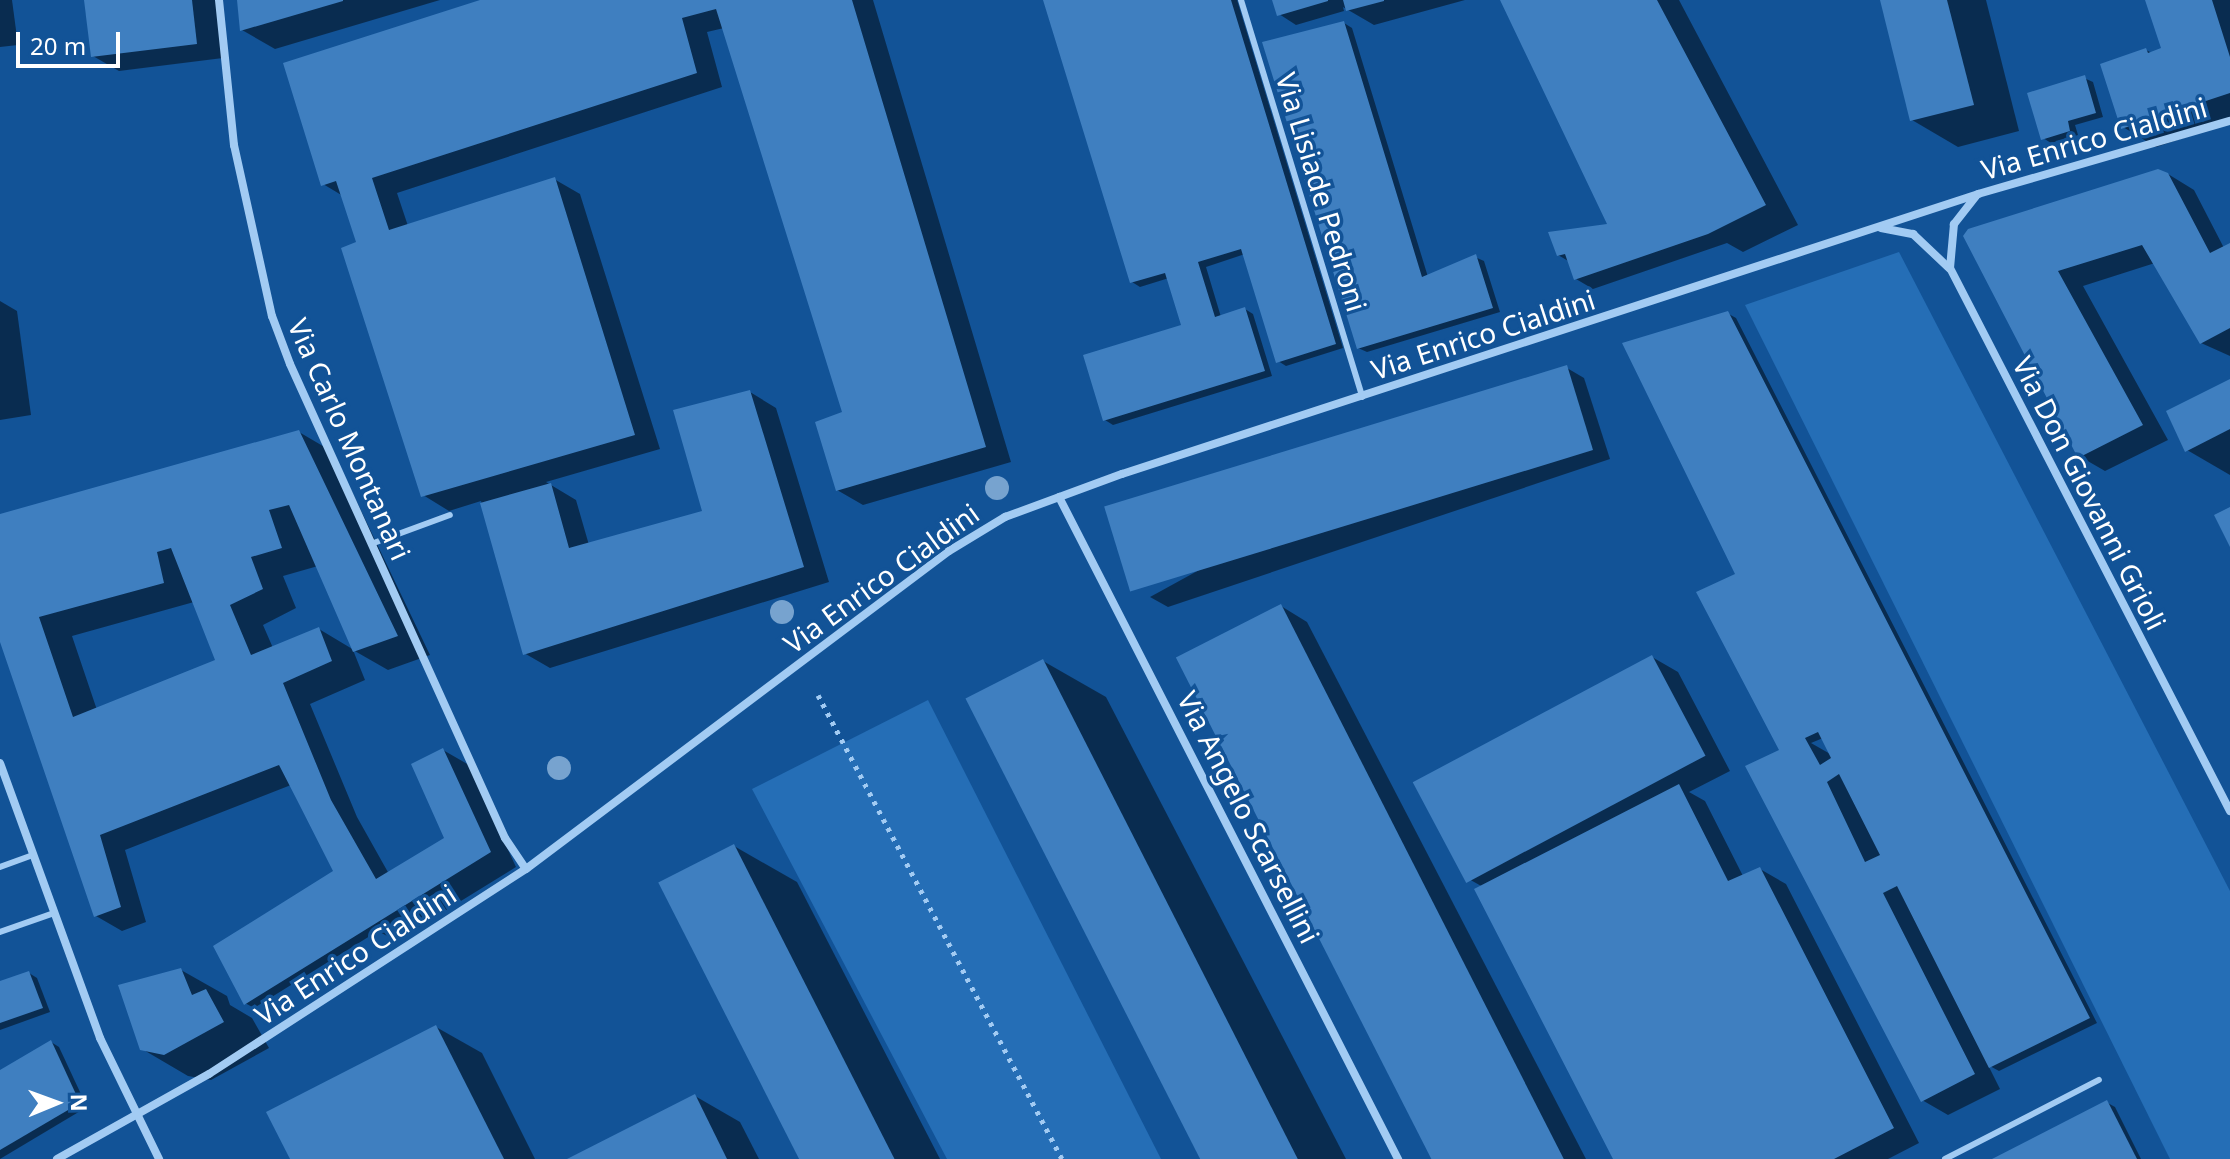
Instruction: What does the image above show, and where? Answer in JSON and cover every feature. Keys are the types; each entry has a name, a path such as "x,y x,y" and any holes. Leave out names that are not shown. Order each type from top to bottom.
{"street":[{"name":"Via Carlo Montanari","path":"219,0 234,145 272,316 290,364 505,838 526,869"},
{"name":"Via Enrico Cialdini","path":"57,1159 209,1074 526,869 949,551 1005,517 1978,194 2230,121"},
{"path":"1950,268 1954,224 1978,194"},
{"path":"1879,227 1913,234 1950,268"},
{"name":"Via Don Giovanni Grioli","path":"1950,268 2230,811"},
{"name":"Via Angelo Scarsellini","path":"1059,497 1398,1159"},
{"path":"0,763 100,1038 159,1159"}],"lane":[{"name":"Via Lisiade Pedroni","path":"1241,0 1362,397"},
{"path":"371,544 450,515"},
{"path":"0,867 33,855"},
{"path":"0,932 54,913"},
{"path":"1945,1159 2099,1080"}],"path":[{"path":"818,695 1062,1159"}],"shaded area":[{"path":"1899,252 2230,891 2230,1159 2170,1159 1745,305"},
{"path":"928,700 1161,1159 947,1159 752,789"}],"building":[{"path":"84,0 192,0 197,44 91,57"},
{"path":"237,0 343,0 343,1 240,31"},
{"path":"480,0 852,0 986,447 836,491 815,422 842,412 716,9 682,18 697,73 372,178 389,230 555,177 635,435 421,497 341,248 356,242 336,181 321,186 283,63"},
{"path":"1043,0 1231,0 1336,344 1276,363 1241,249 1198,262 1215,317 1245,307 1265,371 1103,421 1083,355 1181,325 1165,273 1130,283"},
{"path":"1272,0 1328,0 1328,1 1277,16"},
{"path":"1343,0 1384,0 1384,1 1346,11"},
{"path":"1500,0 1657,0 1766,205 1708,234 1574,280 1565,254 1557,256 1548,232 1607,224"},
{"path":"1880,0 1947,0 1974,105 1910,121"},
{"path":"2145,0 2212,0 2230,57 2230,93 2121,129 2100,64 2146,48 2148,53 2161,48"},
{"path":"1344,21 1422,277 1476,254 1493,308 1357,349 1262,42"},
{"path":"2085,75 2096,113 2068,121 2070,131 2041,140 2027,93"},
{"path":"2158,169 2168,173 2210,253 2230,243 2230,328 2200,344 2142,245 2058,271 2143,425 2078,458 1963,236 1968,229"},
{"path":"1728,311 2090,1018 1989,1068 1897,886 1883,893 1975,1074 1921,1102 1745,766 1779,750 1696,592 1735,574 1622,343","holes":["1818,732 1831,758 1820,765 1805,738","1839,774 1880,855 1865,862 1827,782"]},
{"path":"1567,365 1593,450 1130,592 1104,507"},
{"path":"2230,379 2230,429 2185,452 2166,411"},
{"path":"750,390 804,567 523,655 480,503 551,483 569,548 702,511 673,410"},
{"path":"299,430 398,636 353,652 289,505 269,510 282,548 251,557 263,589 230,605 251,655 319,627 332,661 283,683 331,800 376,879 444,838 411,764 443,748 491,852 244,1005 213,946 333,871 279,765 100,835 121,907 94,917 0,642 0,514","holes":["171,548 215,660 73,717 39,617 164,583 157,552"]},
{"path":"2230,507 2230,547 2214,515"},
{"path":"1281,604 1564,1159 1431,1159 1176,658"},
{"path":"1652,655 1706,756 1466,883 1413,782"},
{"path":"1043,659 1298,1159 1200,1159 965,698"},
{"path":"1679,784 1728,881 1760,867 1894,1128 1834,1159 1613,1159 1474,889"},
{"path":"734,844 895,1159 799,1159 658,883"},
{"path":"181,968 192,995 206,989 224,1022 164,1055 140,1050 118,985"},
{"path":"29,971 43,1008 0,1023 0,981"},
{"path":"436,1025 504,1159 290,1159 266,1112"},
{"path":"51,1040 80,1103 0,1150 0,1070"},
{"path":"695,1094 727,1159 567,1159"},
{"path":"2107,1100 2137,1159 1992,1159"}]}
